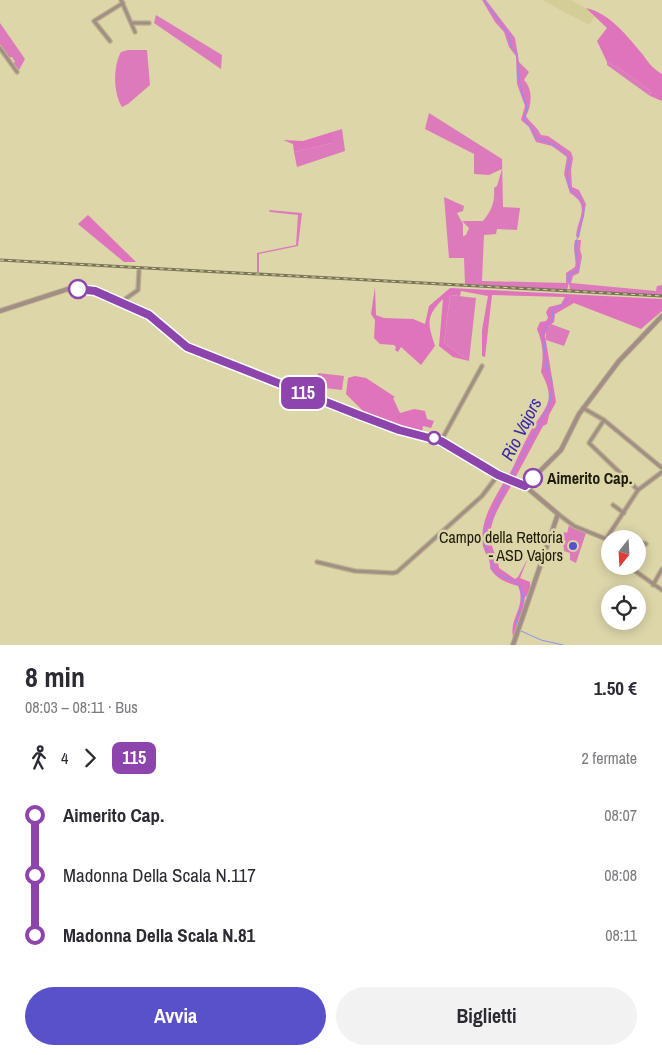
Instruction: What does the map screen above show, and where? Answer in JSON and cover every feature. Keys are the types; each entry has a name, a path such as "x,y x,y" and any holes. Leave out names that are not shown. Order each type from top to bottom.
{"street":[{"path":"110,41 94,21 122,1 135,32"},
{"path":"133,24 149,22"},
{"path":"0,48 16,72"},
{"path":"120,302 138,290 139,271"},
{"path":"0,311 68,289 95,291 156,319 187,347 399,430 441,441 498,475 525,486 574,526 601,537"},
{"path":"525,486 561,450 583,408 640,338 662,316"},
{"path":"441,441 482,366"},
{"path":"583,408 604,420 662,468"},
{"path":"604,420 589,443 638,490"},
{"path":"612,530 638,490 662,472"},
{"path":"317,562 355,571 393,574 482,496 498,475"},
{"path":"613,505 624,513"},
{"path":"513,645 558,514"},
{"path":"654,585 662,569"},
{"path":"640,575 662,590"}],"shaded area":[{"path":"482,0 486,0 515,38 519,62 529,72 524,80 529,88 531,97 526,116 541,135 548,136 571,152 573,158 571,170 572,187 579,190 586,204 579,238 576,236 582,207 570,193 564,174 567,157 552,146 536,142 529,127 521,120 525,106 517,84 516,56 509,47 504,32 495,22"},
{"path":"542,0 571,0 586,8 595,16 589,25"},
{"path":"586,8 611,20 651,66 662,74 662,101 650,96 651,91 619,68 607,62 597,41 607,28"},
{"path":"156,15 222,55 221,69 154,23"},
{"path":"0,23 25,59 19,70 13,64 15,62 12,57 8,58 0,45"},
{"path":"147,50 150,85 122,107 117,94 115,72 121,52"},
{"path":"607,62 619,68 651,91 650,96 607,65"},
{"path":"429,113 502,159 503,207 520,208 517,230 497,229 496,234 484,235 482,281 566,283 566,273 575,267 575,240 581,240 580,250 582,256 579,273 573,276 571,283 656,291 657,286 662,285 662,295 570,290 569,283 567,290 465,284 464,258 449,258 444,197 464,206 463,211 457,213 463,224 463,236 466,235 469,228 462,221 483,221 491,209 494,188 497,186 502,169 489,175 474,174 474,154 425,129"},
{"path":"342,129 345,151 297,167 294,152 332,143 332,132"},
{"path":"332,132 332,143 294,152 293,144 283,140 303,141"},
{"path":"269,210 302,213 298,246 259,254 259,272 257,272 257,253 296,245 298,215 270,212"},
{"path":"88,215 136,262 124,262 78,224"},
{"path":"375,287 376,315 384,318 413,319 425,324 429,306 450,288 662,299 662,311 641,329 574,303 555,314 554,322 549,326 545,335 556,402 549,415 547,424 543,426 514,480 508,477 549,399 546,383 541,372 542,350 537,329 540,322 546,321 548,318 546,312 549,307 561,304 565,297 492,295 485,357 482,356 482,330 488,296 461,291 460,296 450,295 444,343 469,361 453,357 439,346 443,299 433,311 430,321 435,346 421,365 401,347 398,352 395,350 396,347 394,345 380,344 374,338 375,320 371,314"},
{"path":"450,295 476,298 469,361 444,343"},
{"path":"551,324 570,331 564,346 546,340 546,330"},
{"path":"318,373 344,376 342,390 316,387"},
{"path":"355,376 366,378 395,397 393,398 400,413 414,409 425,411 427,419 434,421 431,428 423,426 422,433 369,417 346,394 348,378"},
{"path":"505,480 512,484 500,505 491,527 491,542 499,568 515,579 528,558 520,578 530,582 530,594 525,597 523,611 513,637 513,624 520,600 518,586 502,580 492,572 483,546 482,537 488,512"},
{"name":"Campo della Rettoria - ASD Vajors","path":"569,525 586,533 576,563 570,560 570,553 564,551 563,541 559,542 558,540 563,539 564,532 567,533"}],"waterway":[{"name":"Rio Vajors","path":"484,0 509,35 511,46 517,53 519,80 527,109 524,118 538,139 557,147 565,153 570,161 567,173 570,190 582,202 584,216 576,247 578,267 577,271 569,274 569,282"},
{"name":"Rio Vajors","path":"510,478 550,404 552,382 547,371 543,332 552,319 553,310 567,302 568,298"},
{"name":"Rio Vajors","path":"508,481 485,530 484,544 493,560 493,569 498,574 519,584 522,591 523,597 517,627"},
{"name":"Rio Vajors","path":"519,630 541,640 563,645"}],"railway":[{"path":"0,260 662,296"}],"bus line":[{"name":"115","path":"78,289 95,291 149,315 187,347 399,430 441,441 498,475 519,484 525,486 533,478"}],"place":[{"name":"Aimerito Cap.","path":"533,478"},
{"name":"Campo della Rettoria - ASD Vajors","path":"573,546"}]}
